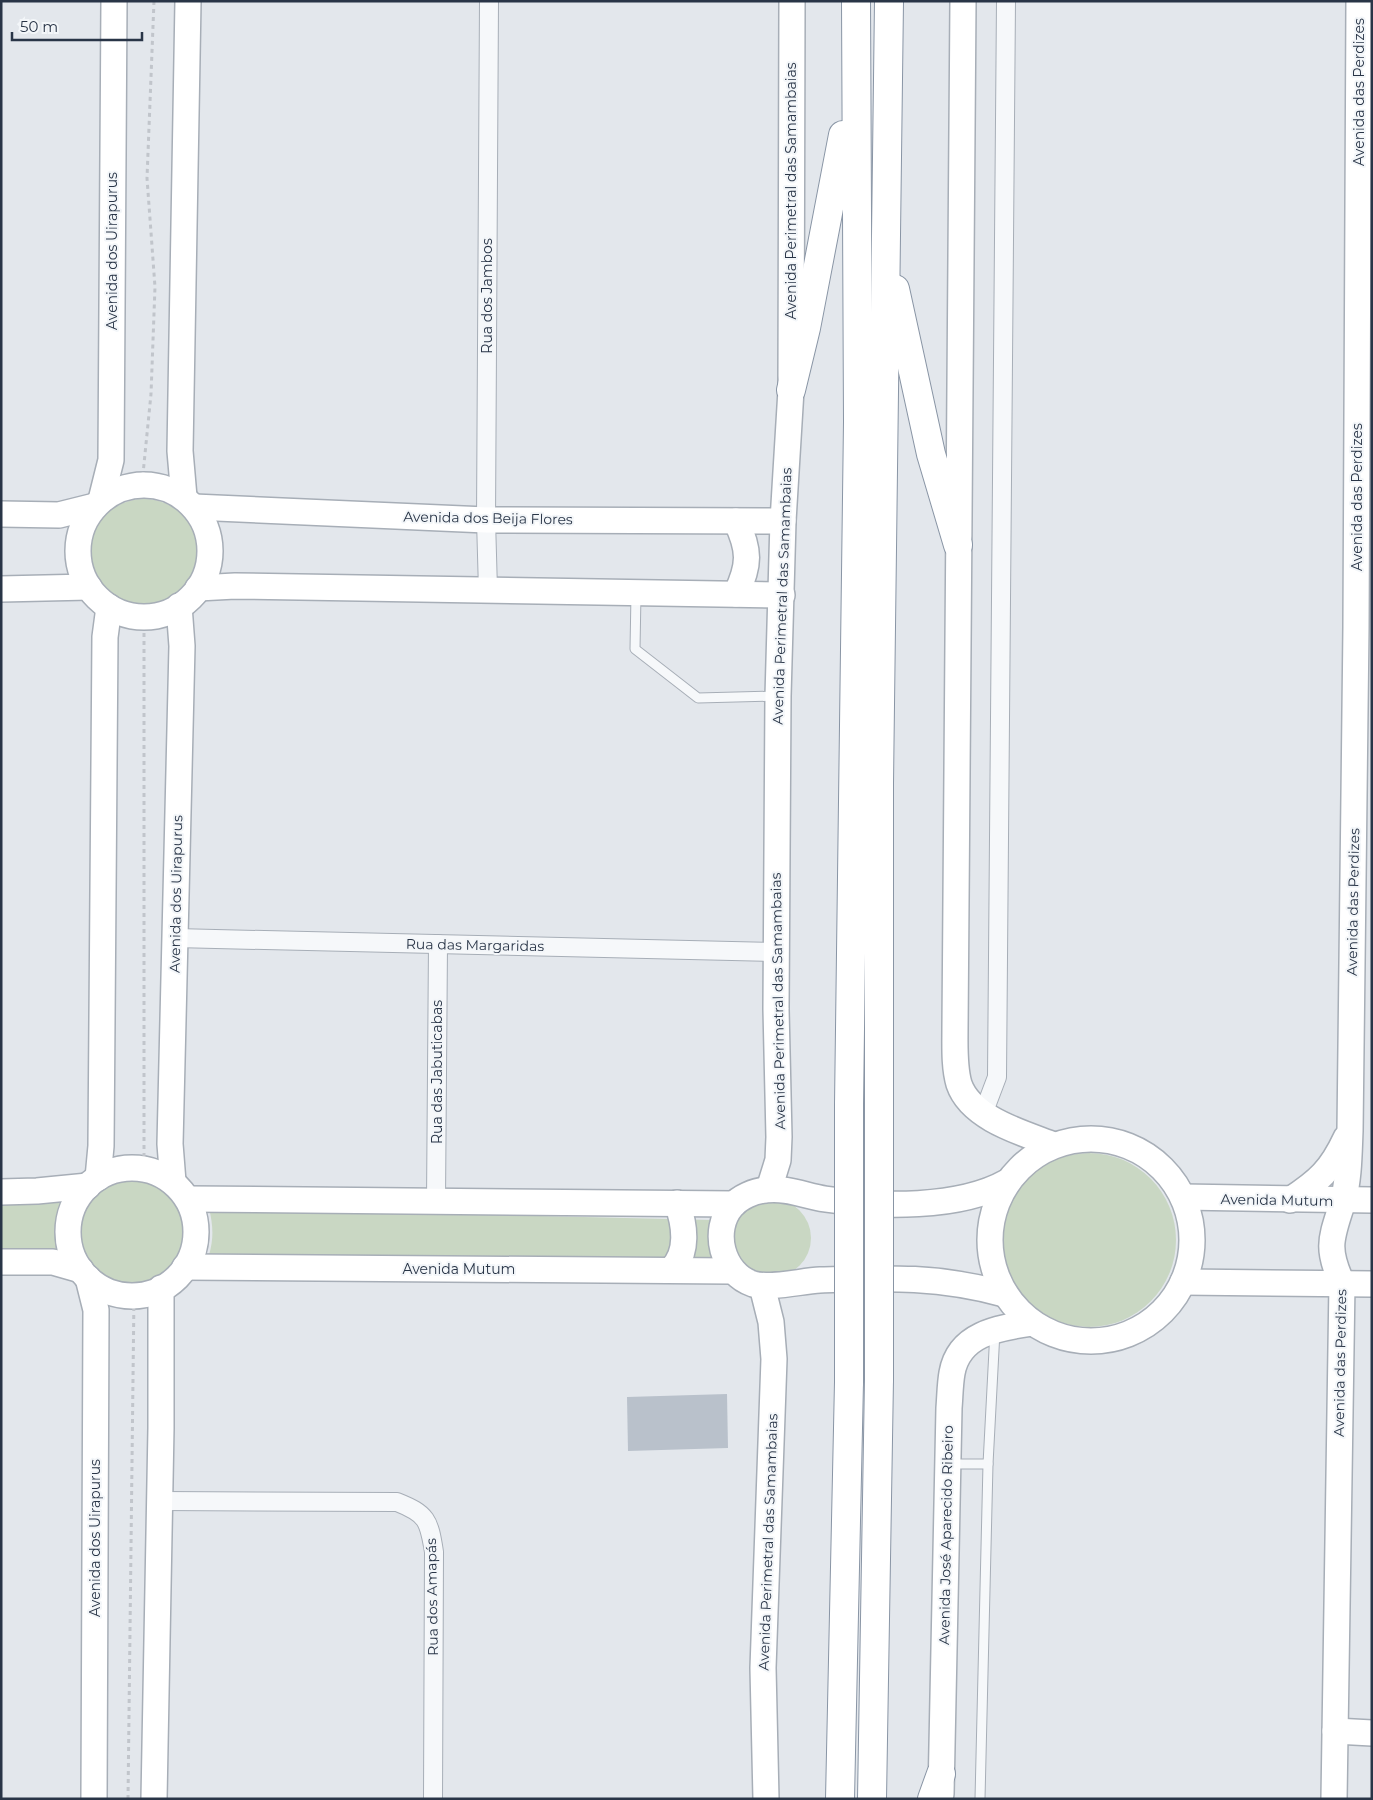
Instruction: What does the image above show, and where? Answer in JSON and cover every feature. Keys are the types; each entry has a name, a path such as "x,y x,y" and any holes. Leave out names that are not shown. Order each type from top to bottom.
{"highway":[{"path":"840,1799 849,1382 849,1105 858,422 854,80 856,1"},
{"path":"872,1799 878,1379 884,242 889,1"},
{"path":"791,390 806,328 854,80"},
{"path":"884,242 931,454 958,545"}],"street":[{"name":"Avenida dos Uirapurus","path":"98,503 111,460 114,1"},
{"path":"188,1 180,451 189,502"},
{"name":"Rua dos Jambos","path":"488,590 486,520 489,1"},
{"name":"Avenida Perimetral das Samambaias","path":"769,1190 778,1160 779,1145 776,952 778,696 783,521 791,390 792,1"},
{"path":"963,1 955,1038 958,1082 962,1091 983,1114 1008,1128 1054,1145"},
{"path":"983,1114 997,1077 1006,1"},
{"name":"Avenida das Perdizes","path":"1334,1799 1342,1283 1332,1256 1331,1242 1333,1228 1343,1201 1348,1171 1364,627 1365,71 1359,1"},
{"path":"1,514 58,515 98,503 120,489 142,484 164,487 189,502 204,521 210,538 210,556 206,573 198,588 179,606 162,614 144,617 126,614 109,607 89,587 80,568 78,546 83,525 98,503"},
{"name":"Avenida dos Beija Flores","path":"189,502 486,520 783,521"},
{"path":"736,521 745,538 748,557 745,576 736,594"},
{"path":"198,588 235,586 782,594"},
{"path":"1,589 89,587"},
{"name":"Avenida dos Uirapurus","path":"179,606 182,656 170,1144 180,1191"},
{"path":"85,1274 72,1254 68,1236 70,1218 76,1200 93,1182 101,1146 105,638 109,607"},
{"name":"Rua das Margaridas","path":"175,938 776,952"},
{"name":"Rua das Jabuticabas","path":"436,1201 438,944"},
{"path":"1290,1200 1317,1182 1332,1164 1350,1131"},
{"path":"1093,1138 1113,1141 1132,1147 1150,1157 1165,1170 1183,1197 1191,1222 1193,1242 1190,1262 1183,1282 1161,1313 1145,1325 1127,1334 1108,1340 1088,1341 1068,1339 1049,1333 1032,1323 1017,1310 1004,1294 996,1277 990,1257 989,1238 991,1218 998,1199 1007,1182 1020,1166 1036,1154 1054,1145 1093,1138"},
{"path":"1,1192 37,1191 93,1182 120,1169 144,1169 160,1174 180,1191 194,1216 196,1234 193,1251 185,1267 175,1279 161,1288 142,1295 123,1295 104,1289 85,1274 53,1262 1,1262"},
{"path":"1004,1294 963,1284 905,1277 798,1281 762,1286 752,1284 732,1271 721,1240 726,1213 734,1204 754,1192 778,1189 843,1202 940,1201 992,1190 1007,1182"},
{"path":"180,1191 436,1201 734,1204"},
{"name":"Avenida Mutum","path":"1183,1197 1372,1200"},
{"path":"671,1270 680,1258 683,1237 683,1222 677,1203"},
{"name":"Avenida Mutum","path":"185,1267 732,1271"},
{"name":"Avenida dos Uirapurus","path":"85,1274 96,1310 94,1799"},
{"path":"1183,1282 1372,1284"},
{"name":"Avenida Perimetral das Samambaias","path":"762,1286 771,1322 774,1359 762,1668 766,1799"},
{"path":"154,1799 160,1501 161,1288"},
{"name":"Avenida José Aparecido Ribeiro","path":"938,1790 952,1372 958,1356 983,1332 995,1328 1032,1323"},
{"name":"Rua dos Amapás","path":"160,1501 397,1502 418,1510 430,1526 434,1552 433,1799"},
{"path":"1335,1731 1372,1733"}],"lane":[{"path":"636,592 635,649 691,695 698,698 778,696"},
{"path":"980,1799 988,1464 995,1328"},
{"path":"948,1464 988,1464"}],"path":[{"path":"142,484 152,394 155,287 147,178 154,1"},
{"path":"144,617 144,1169"},
{"path":"128,1799 134,1295"}],"green space":[{"path":"144,499 165,504 183,516 195,534 200,555 195,576 183,594 165,606 144,611 123,606 105,594 93,576 88,555 93,534 105,516 123,504"},
{"path":"1080,1153 1098,1153 1130,1163 1151,1178 1166,1199 1176,1231 1176,1249 1166,1281 1151,1302 1130,1317 1114,1323 1098,1327 1080,1327 1048,1317 1027,1302 1012,1281 1006,1265 1002,1249 1002,1231 1012,1199 1027,1178 1048,1163 1064,1157"},
{"path":"132,1177 143,1178 153,1182 171,1193 182,1211 186,1221 186,1243 182,1253 171,1271 153,1282 143,1286 132,1287 121,1286 111,1282 93,1271 82,1253 78,1243 77,1232 78,1221 82,1211 93,1193 111,1182 121,1178"},
{"path":"764,1199 780,1199 794,1205 805,1216 811,1230 811,1246 805,1260 794,1271 780,1277 764,1277 750,1271 739,1260 733,1246 733,1230 739,1216 750,1205"},
{"path":"1,1202 62,1203 55,1227 59,1252 1,1252"},
{"path":"209,1208 711,1220 710,1242 716,1264 209,1255 212,1232"}],"building":[{"path":"727,1394 728,1448 628,1451 627,1397"}]}
